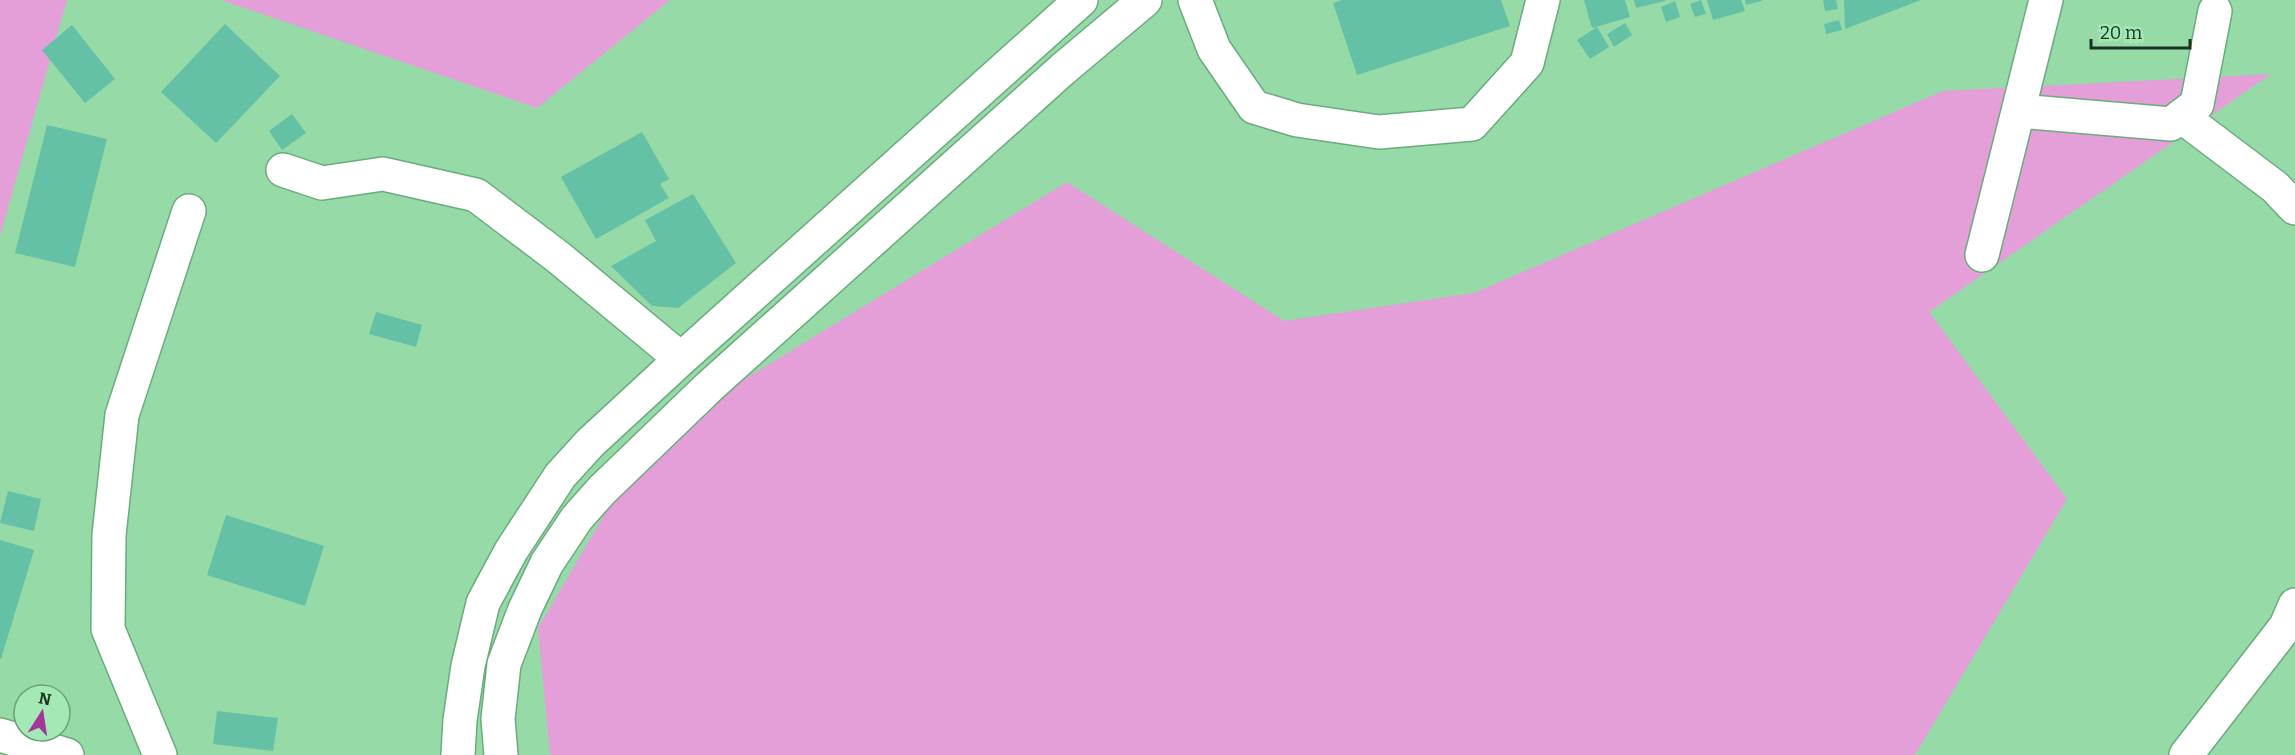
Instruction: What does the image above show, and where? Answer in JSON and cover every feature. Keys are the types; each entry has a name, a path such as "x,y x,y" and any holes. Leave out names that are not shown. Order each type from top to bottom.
{"street":[{"path":"501,755 498,719 504,664 525,609 547,563 577,518 602,490 710,386 1055,76 1145,0"},
{"path":"1195,0 1214,50 1254,107 1297,120 1378,132 1472,124 1527,63 1543,0"},
{"path":"1982,255 2046,0"},
{"path":"458,755 463,699 483,603 511,550 560,476 582,451 681,359 1074,2"},
{"path":"2019,111 2170,124 2197,104 2215,12"},
{"path":"2181,116 2275,187 2295,208"},
{"path":"283,170 322,183 383,174 476,195 558,257 681,359"},
{"path":"160,755 108,629 109,535 122,415 189,211"},
{"path":"2186,755 2286,626 2295,605"},
{"path":"0,735 67,755"}],"shaded area":[{"path":"0,0 67,0 0,236"},
{"path":"221,0 670,0 537,108"},
{"path":"2271,74 1929,312 2067,499 1915,755 550,755 538,628 650,437 1067,182 1284,321 1474,293 1943,91"}],"building":[{"path":"1342,0 1501,0 1510,26 1357,75 1333,3"},
{"path":"1584,0 1625,0 1630,17 1592,28"},
{"path":"1634,0 1665,0 1665,1 1636,8"},
{"path":"1701,0 1706,14 1695,17 1690,4"},
{"path":"1707,0 1741,0 1745,11 1713,20"},
{"path":"1745,0 1762,0 1762,1 1746,5"},
{"path":"1823,0 1836,0 1838,9 1825,11"},
{"path":"1844,0 1921,0 1845,29"},
{"path":"1675,1 1680,17 1666,22 1661,7"},
{"path":"1839,20 1842,30 1826,34 1824,24"},
{"path":"1625,23 1632,35 1614,47 1607,34"},
{"path":"225,24 280,76 216,143 161,92"},
{"path":"72,25 115,79 85,103 42,50"},
{"path":"1597,27 1609,47 1590,59 1577,40"},
{"path":"292,114 306,133 282,150 269,131"},
{"path":"47,125 107,139 75,267 15,253"},
{"path":"642,132 669,179 660,184 669,198 596,239 561,177"},
{"path":"693,194 736,263 678,308 652,306 611,266 656,241 645,220"},
{"path":"376,312 422,325 416,347 369,334"},
{"path":"8,491 41,499 34,531 0,523"},
{"path":"226,515 324,546 305,606 207,575"},
{"path":"0,540 34,550 1,659 0,659"},
{"path":"217,711 278,718 273,751 213,744"}]}
